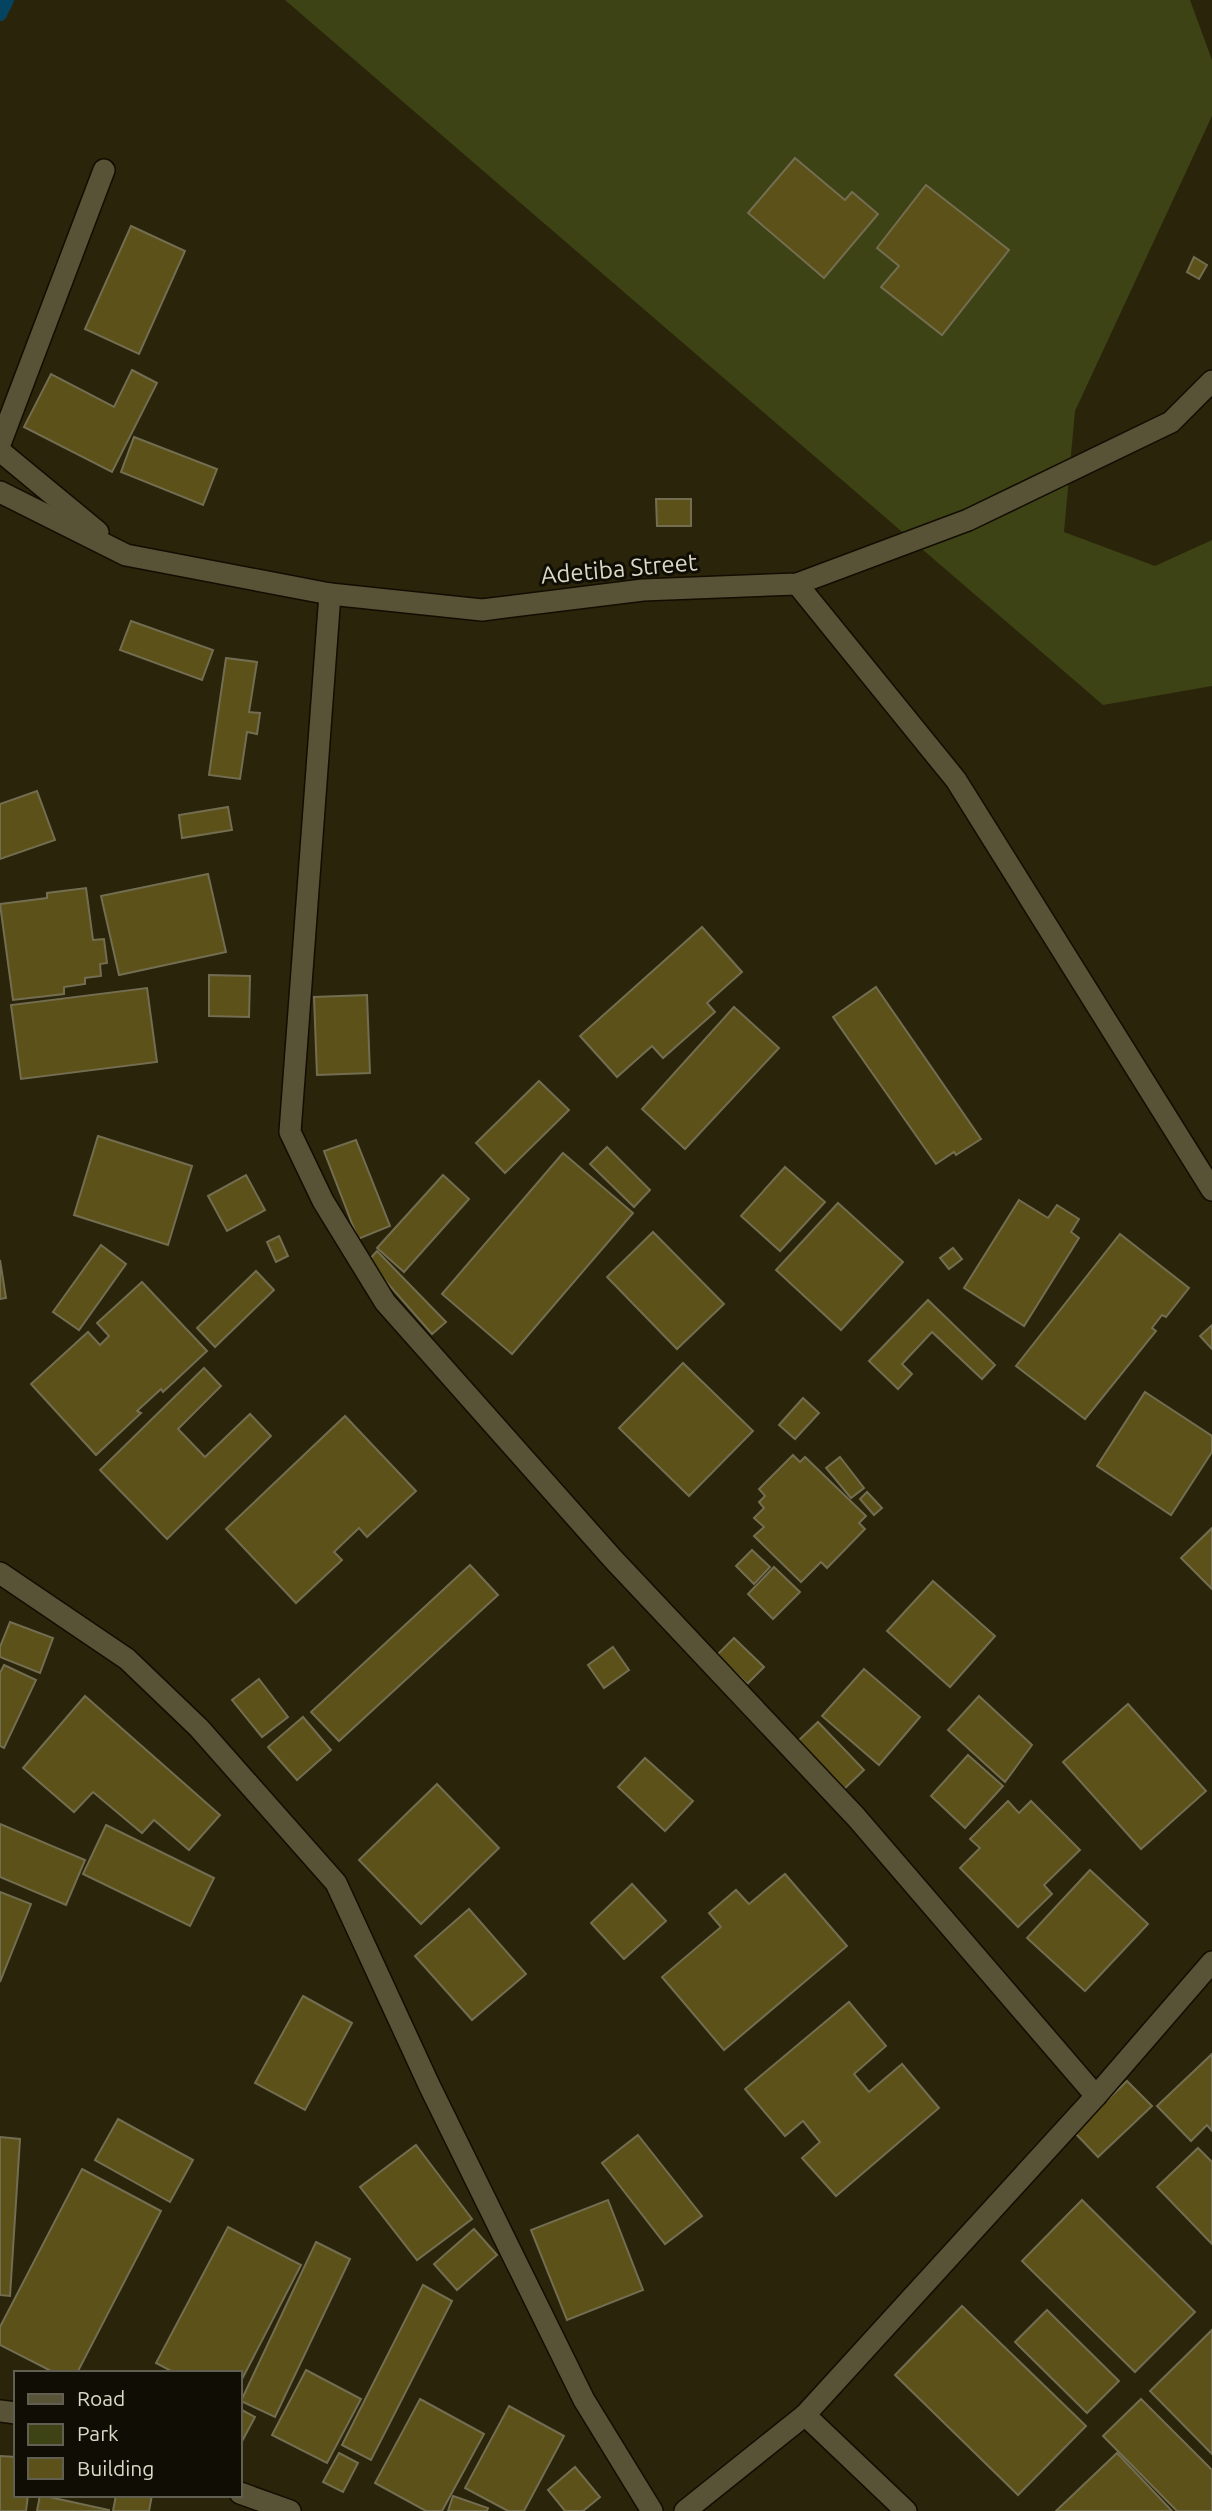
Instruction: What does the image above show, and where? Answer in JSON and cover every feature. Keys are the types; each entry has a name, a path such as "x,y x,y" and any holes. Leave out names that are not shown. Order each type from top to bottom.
{"street":[{"path":"0,444 104,170"},
{"name":"Adetiba Street","path":"0,492 126,555 330,594 482,610 643,590 797,584 968,520 1159,428 1171,422 1212,381"},
{"path":"0,451 126,555"},
{"path":"797,584 956,780 1212,1190"},
{"path":"330,594 290,1132 323,1201 384,1301 613,1559 856,1817 1096,2096"},
{"path":"0,1573 127,1658 199,1728 336,1883 430,2087 583,2400 652,2511"},
{"path":"685,2511 805,2415 1096,2096 1212,1962"},
{"path":"805,2415 906,2511"},
{"path":"242,2494 290,2511"}],"green space":[{"path":"285,0 1190,0 1212,60 1212,116 1075,411 1064,532 1155,566 1212,540 1212,686 1103,705"}],"building":[{"path":"795,158 845,200 852,192 878,214 824,278 748,213"},
{"path":"926,185 1009,250 942,335 881,287 899,266 877,248"},
{"path":"131,226 185,251 139,354 85,329"},
{"path":"1194,257 1207,265 1199,279 1187,272"},
{"path":"132,370 157,383 112,472 24,427 51,374 114,407"},
{"path":"134,437 217,469 203,505 121,472"},
{"path":"656,499 691,499 691,526 657,526"},
{"path":"131,621 213,650 202,680 120,650"},
{"path":"226,658 257,662 249,712 260,713 257,734 247,732 240,779 209,775"},
{"path":"37,791 55,840 0,859 0,804"},
{"path":"228,807 232,830 182,838 179,815"},
{"path":"208,874 226,952 119,975 101,896"},
{"path":"86,888 93,940 104,939 107,963 100,964 101,976 85,978 85,984 64,987 64,994 13,1000 0,904 47,898 47,893"},
{"path":"702,927 742,972 707,1003 715,1012 663,1058 652,1046 617,1077 580,1036"},
{"path":"209,975 250,976 249,1017 209,1016"},
{"path":"876,987 981,1139 936,1164 833,1017"},
{"path":"147,988 157,1062 21,1079 11,1005"},
{"path":"367,995 370,1073 317,1075 314,997"},
{"path":"734,1007 779,1048 685,1149 642,1109"},
{"path":"539,1081 569,1110 505,1173 476,1143"},
{"path":"98,1136 192,1166 168,1245 74,1215"},
{"path":"356,1140 390,1226 358,1239 324,1151"},
{"path":"607,1147 650,1190 634,1207 590,1164"},
{"path":"563,1153 633,1213 512,1354 442,1294"},
{"path":"785,1167 825,1202 780,1251 741,1216"},
{"path":"246,1175 265,1210 227,1231 208,1196"},
{"path":"443,1175 469,1199 404,1272 377,1248"},
{"path":"1019,1200 1048,1218 1057,1205 1079,1219 1071,1232 1079,1238 1024,1326 964,1288"},
{"path":"838,1203 903,1262 841,1330 776,1270"},
{"path":"653,1232 724,1304 677,1349 607,1277"},
{"path":"1120,1234 1189,1288 1166,1317 1162,1315 1152,1328 1156,1331 1085,1419 1016,1366"},
{"path":"279,1236 288,1256 276,1262 267,1242"},
{"path":"101,1245 126,1264 79,1330 53,1312"},
{"path":"953,1248 962,1259 949,1269 940,1258"},
{"path":"377,1251 446,1322 432,1334 368,1261"},
{"path":"0,1260 6,1298 0,1299"},
{"path":"256,1271 274,1290 215,1347 197,1328"},
{"path":"142,1282 207,1351 163,1392 161,1389 137,1411 141,1413 96,1455 31,1384 88,1332 100,1345 109,1336 97,1323"},
{"path":"928,1300 995,1365 982,1379 932,1332 902,1364 912,1374 898,1389 869,1361"},
{"path":"1212,1325 1212,1349 1200,1336"},
{"path":"683,1363 753,1431 689,1496 619,1428"},
{"path":"204,1368 221,1386 178,1429 205,1457 250,1414 271,1436 167,1539 100,1470"},
{"path":"1145,1392 1212,1436 1212,1452 1171,1515 1097,1466"},
{"path":"803,1398 819,1413 795,1439 779,1425"},
{"path":"345,1416 416,1491 367,1537 359,1528 334,1552 342,1560 296,1603 226,1529"},
{"path":"793,1455 800,1462 805,1457 866,1516 859,1523 865,1529 827,1568 821,1562 801,1582 754,1536 764,1527 754,1518 764,1508 759,1502 765,1496 759,1489"},
{"path":"840,1457 864,1488 851,1498 826,1468"},
{"path":"867,1492 882,1508 874,1515 860,1499"},
{"path":"1212,1528 1212,1589 1181,1558"},
{"path":"752,1550 770,1567 754,1584 736,1566"},
{"path":"470,1565 498,1595 339,1741 311,1712"},
{"path":"774,1567 800,1592 773,1619 748,1594"},
{"path":"933,1581 995,1636 950,1687 887,1631"},
{"path":"10,1622 53,1638 40,1673 0,1657 0,1647"},
{"path":"734,1638 764,1667 747,1684 717,1655"},
{"path":"613,1647 629,1670 604,1688 588,1665"},
{"path":"4,1665 36,1680 4,1748 0,1746 0,1673"},
{"path":"864,1669 920,1717 879,1765 822,1716"},
{"path":"259,1679 288,1717 262,1737 232,1700"},
{"path":"85,1696 220,1815 189,1850 154,1820 142,1833 93,1792 74,1812 23,1768"},
{"path":"979,1696 1032,1745 1005,1782 948,1730"},
{"path":"1128,1704 1206,1791 1141,1849 1063,1762"},
{"path":"303,1717 331,1750 297,1780 268,1747"},
{"path":"818,1722 864,1770 844,1789 798,1741"},
{"path":"968,1755 1003,1786 965,1828 931,1796"},
{"path":"645,1758 693,1801 665,1831 618,1787"},
{"path":"437,1784 499,1848 421,1924 359,1860"},
{"path":"1008,1801 1019,1813 1031,1801 1080,1850 1044,1885 1052,1894 1018,1927 960,1868 980,1848 970,1839"},
{"path":"0,1824 85,1860 66,1905 0,1877"},
{"path":"106,1825 214,1878 190,1926 83,1874"},
{"path":"1090,1870 1148,1924 1085,1991 1027,1938"},
{"path":"785,1874 847,1946 724,2050 662,1977 721,1927 709,1913 736,1890 749,1904"},
{"path":"632,1884 666,1921 624,1959 591,1923"},
{"path":"0,1892 31,1904 0,1982"},
{"path":"469,1909 526,1974 472,2020 415,1956"},
{"path":"303,1996 352,2023 305,2110 255,2083"},
{"path":"849,2002 886,2046 854,2074 869,2092 902,2064 939,2108 836,2196 802,2158 820,2142 803,2121 785,2136 745,2089"},
{"path":"1212,2054 1212,2131 1207,2125 1191,2141 1157,2106"},
{"path":"1127,2081 1152,2106 1098,2157 1074,2132"},
{"path":"118,2119 193,2160 170,2202 95,2160"},
{"path":"638,2135 702,2216 665,2244 602,2163"},
{"path":"0,2137 20,2139 10,2296 0,2295"},
{"path":"416,2145 472,2219 417,2260 360,2187"},
{"path":"1198,2148 1212,2162 1212,2244 1157,2187"},
{"path":"82,2169 161,2211 78,2371 51,2371 0,2345 0,2327"},
{"path":"608,2200 643,2290 567,2320 531,2230"},
{"path":"1082,2200 1195,2312 1135,2372 1022,2261"},
{"path":"228,2227 301,2265 242,2379 242,2371 171,2371 156,2363"},
{"path":"474,2229 497,2255 457,2290 434,2264"},
{"path":"316,2242 350,2259 275,2417 242,2401"},
{"path":"423,2285 452,2301 371,2460 342,2445"},
{"path":"962,2306 1086,2426 1018,2495 895,2375"},
{"path":"1047,2310 1119,2381 1087,2413 1015,2342"},
{"path":"1212,2330 1212,2454 1150,2391"},
{"path":"306,2370 361,2399 327,2463 272,2435"},
{"path":"420,2399 484,2434 442,2511 426,2511 375,2483"},
{"path":"1141,2399 1212,2470 1212,2511 1177,2511 1103,2436"},
{"path":"509,2406 564,2436 524,2511 508,2511 465,2488"},
{"path":"242,2410 255,2417 242,2441"},
{"path":"339,2453 358,2463 343,2492 323,2482"},
{"path":"1117,2453 1172,2511 1056,2511"},
{"path":"0,2456 14,2457 14,2497 28,2497 26,2511 0,2511"},
{"path":"575,2467 600,2497 583,2511 565,2511 548,2490"},
{"path":"453,2496 488,2508 487,2511 448,2511"},
{"path":"40,2497 109,2510 109,2511 37,2511"},
{"path":"116,2497 152,2497 149,2511 113,2511"}],"waterway":[{"path":"0,14 7,0"}]}
